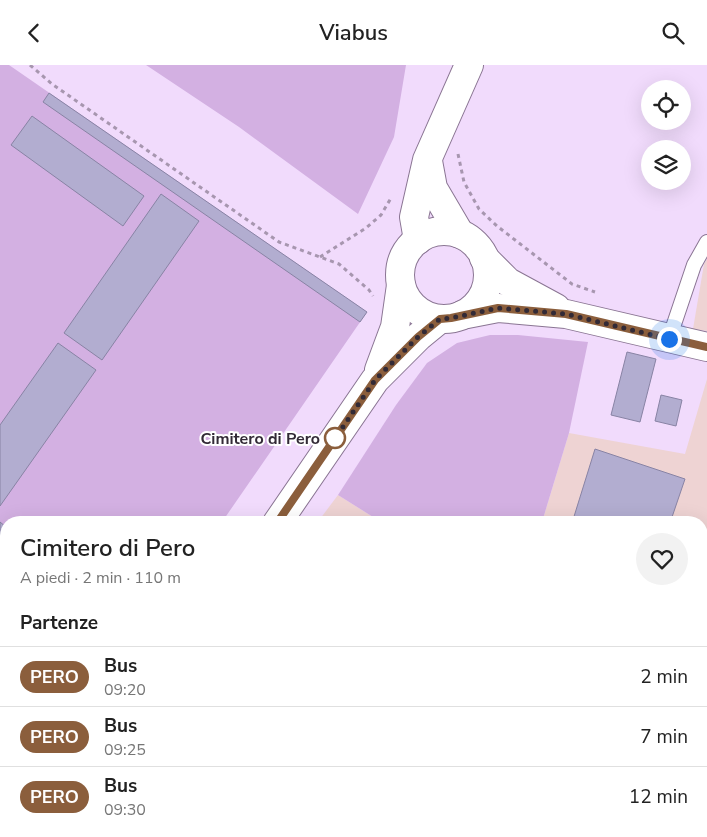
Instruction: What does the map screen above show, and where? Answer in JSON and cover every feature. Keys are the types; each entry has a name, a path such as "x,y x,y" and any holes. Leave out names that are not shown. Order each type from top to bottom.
{"street":[{"path":"418,240 414,217 428,160 469,65"},
{"path":"428,160 433,188 460,234"},
{"path":"282,516 375,380 418,337 451,317 475,306 484,293 488,273 484,258 478,247 470,240 460,234 446,231 436,232 418,240 407,251 402,260 400,272 401,285 395,327 375,380"},
{"path":"484,258 508,282 566,314"},
{"path":"401,285 408,300 415,308 426,315 451,317 498,308 566,314 707,347"}],"lane":[{"path":"669,339 694,265 707,242"}],"path":[{"path":"30,65 52,84 279,242 339,264 369,290 377,301"},
{"path":"458,146 458,156 464,182 479,209 497,226 572,284"}],"shaded area":[{"name":"Cimitero di Pero","path":"0,65 9,65 367,312 226,516 0,516"},
{"path":"146,65 406,65 394,137 358,214 239,127"},
{"path":"707,259 707,331 693,329 704,264"},
{"path":"490,335 518,335 588,342 569,433 544,516 371,516 338,495 396,405 427,363 457,343"},
{"path":"707,379 707,516 544,516 569,433 685,454"},
{"path":"338,495 371,516 322,516"}],"building":[{"path":"49,93 367,312 360,322 43,102"},
{"path":"32,116 144,196 123,226 11,145"},
{"path":"161,194 199,221 102,360 64,333"},
{"path":"58,343 96,370 0,506 0,425"},
{"path":"627,352 656,359 640,422 611,415"},
{"path":"661,395 682,400 676,426 655,421"},
{"path":"595,449 685,479 672,516 574,516"}],"bus line":[{"name":"PERO","path":"282,516 375,380 418,337 440,319 498,308 566,314 707,347"}],"place":[{"name":"Cimitero di Pero","path":"335,438"}],"route":[{"path":"335,438 334,440 375,380 418,337 440,319 498,308 566,314 669,339"}]}
